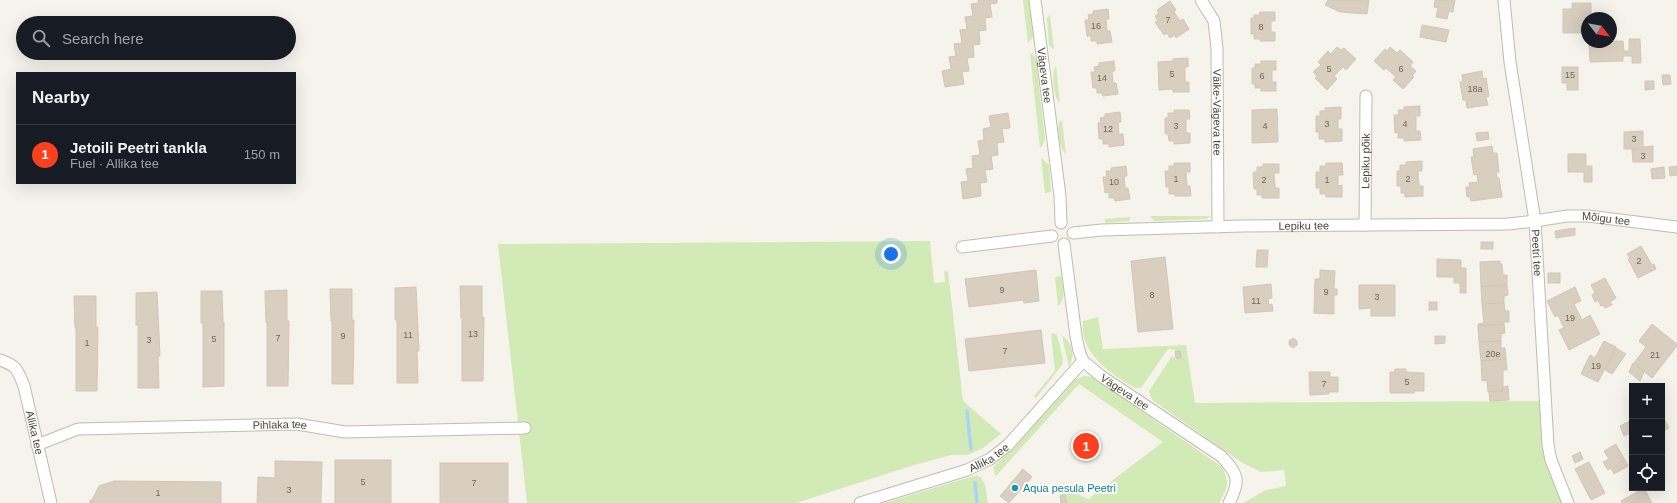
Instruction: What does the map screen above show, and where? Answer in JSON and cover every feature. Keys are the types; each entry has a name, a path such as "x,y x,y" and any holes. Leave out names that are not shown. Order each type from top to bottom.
{"street":[{"name":"Vägeva tee","path":"1035,0 1060,196 1061,223"},
{"name":"Väike-Vägeva tee","path":"1201,0 1214,21 1217,48 1218,227"},
{"name":"Peetri tee","path":"1504,0 1510,62 1535,221 1548,445 1551,460 1568,503"},
{"name":"Lepiku põik","path":"1365,226 1366,96"},
{"name":"Mõigu tee","path":"1535,221 1567,216 1588,216 1677,227"},
{"name":"Lepiku tee","path":"1073,233 1102,230 1218,227 1508,224 1535,221"},
{"path":"1061,223 1069,226 1073,233 1072,239 1064,244 1058,243 1052,236 1054,226 1061,223"},
{"path":"962,248 1052,236"},
{"name":"Vägeva tee","path":"1064,244 1076,336 1079,351 1084,361 1101,376 1221,456 1234,470 1237,481 1234,494 1229,503"},
{"name":"Allika tee","path":"0,360 13,364 24,386 51,503"},
{"name":"Allika tee","path":"860,503 967,470 990,459 1008,445 1084,361"},
{"name":"Pihlaka tee","path":"37,445 78,429 290,424 314,426 345,432 525,428"}],"green space":[{"path":"1023,0 1029,0 1033,33 1033,37 1028,43"},
{"path":"1050,15 1054,50 1049,45 1047,18"},
{"path":"1030,53 1035,57 1036,61 1045,139 1040,148"},
{"path":"1056,66 1060,103 1054,91 1054,69"},
{"path":"1062,120 1066,155 1060,144 1058,135 1059,122"},
{"path":"1041,158 1049,165 1051,192 1045,193"},
{"path":"1150,216 1211,216 1206,219 1154,221"},
{"path":"1131,217 1129,221 1105,223 1105,219"},
{"path":"930,241 934,283 945,282 944,271 948,271 963,401 1001,434 983,448 968,455 951,455 911,466 796,503 527,503 498,244"},
{"path":"1061,276 1063,299 1058,306 1055,277"},
{"path":"1098,317 1103,349 1186,345 1195,403 1540,401 1549,470 1563,503 1243,503 1266,490 1286,486 1284,470 1261,472 1241,462 1152,400 1149,391 1172,356 1181,358 1180,351 1168,349 1141,388 1135,388 1107,369 1091,353 1083,332 1083,321"},
{"path":"1053,333 1057,335 1063,359 1062,365 1036,398 1034,396 1055,371 1051,334"},
{"path":"1062,336 1069,342 1072,350 1072,358 1069,367"},
{"path":"1085,376 1092,377 1222,467 1227,485 1219,503 1067,503 1065,496 1060,496 1060,486 1088,499 1163,442 1079,384 996,476 993,467 1011,451 1073,380"},
{"path":"977,475 983,480 988,503 884,503"}],"building":[{"path":"978,0 997,0 997,3 990,4 992,17 985,18 986,30 979,31 980,44 973,45 974,57 967,58 969,71 962,72 964,84 945,87 942,71 951,69 949,57 956,56 954,44 962,43 960,30 967,29 965,17 973,16 971,4 979,3"},
{"path":"1328,0 1369,0 1367,14 1340,12 1325,5"},
{"path":"1435,0 1455,0 1453,12 1449,11 1447,19 1436,17 1438,8 1434,7"},
{"path":"1170,1 1176,10 1174,12 1180,21 1183,19 1189,29 1176,38 1175,35 1170,38 1167,33 1164,35 1155,22 1158,21 1155,16 1159,13 1157,10"},
{"path":"1572,3 1591,3 1591,12 1581,12 1581,33 1563,33 1563,9 1572,9"},
{"path":"1108,9 1109,19 1106,19 1107,31 1110,31 1112,42 1097,44 1097,41 1091,41 1091,36 1087,36 1085,20 1089,20 1088,15 1093,14 1093,11"},
{"path":"1260,12 1275,12 1275,21 1271,21 1271,32 1275,32 1275,41 1260,41 1260,39 1254,39 1254,34 1251,34 1251,18 1254,18 1254,15 1259,15"},
{"path":"1422,25 1449,30 1446,42 1420,37"},
{"path":"1629,39 1640,39 1641,63 1632,63 1632,56 1623,56 1623,61 1590,62 1589,48 1617,48 1617,41 1623,41 1624,51 1629,51"},
{"path":"1337,47 1341,50 1344,48 1356,59 1346,70 1343,67 1334,76 1337,79 1327,90 1315,78 1317,76 1313,72 1321,65 1318,62 1328,51 1331,54"},
{"path":"1390,47 1397,53 1400,50 1413,62 1410,66 1416,71 1412,76 1414,77 1403,89 1393,80 1396,77 1386,68 1384,70 1374,61 1385,49 1387,51"},
{"path":"1188,58 1188,67 1185,67 1185,82 1189,82 1189,92 1173,92 1173,89 1159,90 1158,62"},
{"path":"1114,61 1115,71 1112,71 1113,83 1116,83 1118,94 1103,96 1102,93 1097,93 1097,88 1093,88 1091,72 1095,72 1094,67 1099,66 1099,63"},
{"path":"1261,61 1276,61 1276,70 1272,70 1272,82 1276,82 1276,91 1261,91 1261,88 1255,88 1255,84 1252,84 1252,68 1255,68 1255,64 1261,64"},
{"path":"1562,67 1578,67 1578,90 1567,90 1567,83 1562,83"},
{"path":"1482,71 1483,79 1486,78 1489,96 1486,97 1488,105 1467,108 1466,100 1463,100 1460,82 1463,81 1462,75"},
{"path":"1662,75 1670,75 1671,84 1663,85"},
{"path":"1645,81 1654,81 1654,89 1645,90"},
{"path":"1420,106 1420,116 1416,116 1416,131 1420,131 1421,140 1404,141 1404,138 1398,138 1398,132 1395,133 1394,115 1399,115 1398,110 1404,110 1404,107"},
{"path":"1341,107 1341,119 1338,119 1338,129 1342,129 1342,141 1325,142 1325,139 1319,139 1319,132 1316,132 1316,116 1320,116 1320,111 1325,111 1325,108"},
{"path":"1277,109 1278,142 1252,143 1252,110"},
{"path":"1174,110 1189,110 1190,119 1186,119 1186,133 1190,133 1190,143 1174,144 1174,141 1169,141 1168,134 1165,134 1165,118 1168,118 1168,113 1174,113"},
{"path":"1120,112 1121,122 1118,122 1119,134 1123,134 1124,145 1109,147 1109,144 1103,144 1103,139 1099,139 1098,123 1101,123 1100,118 1105,117 1105,114"},
{"path":"1008,113 1010,128 1002,129 1004,142 997,143 998,155 991,156 993,169 985,170 987,182 980,183 981,196 963,199 961,182 968,181 966,169 973,168 972,156 980,155 978,141 984,140 983,129 991,127 989,116"},
{"path":"1643,131 1643,149 1624,149 1624,132"},
{"path":"1488,132 1489,139 1477,141 1476,133"},
{"path":"1492,146 1493,153 1497,153 1499,172 1496,172 1497,178 1499,178 1502,197 1471,201 1470,197 1467,197 1466,187 1470,187 1469,183 1478,182 1477,174 1474,175 1471,157 1474,157 1473,149"},
{"path":"1653,146 1653,162 1633,162 1632,149 1643,149 1643,147"},
{"path":"1568,154 1586,154 1586,166 1592,166 1592,182 1584,182 1584,172 1568,172"},
{"path":"1422,161 1422,171 1418,171 1419,186 1423,186 1423,196 1405,197 1405,193 1401,193 1401,186 1397,186 1397,171 1400,171 1400,165 1406,165 1406,162"},
{"path":"1174,163 1190,163 1190,172 1186,172 1187,186 1190,186 1191,196 1175,196 1175,194 1169,194 1169,187 1166,187 1165,171 1169,171 1169,166 1174,166"},
{"path":"1326,163 1342,163 1343,175 1338,175 1338,186 1342,185 1342,197 1326,197 1326,194 1320,194 1320,188 1316,188 1316,172 1320,172 1320,166 1326,166"},
{"path":"1263,164 1279,164 1279,173 1274,173 1275,188 1279,188 1279,198 1262,198 1262,195 1257,195 1257,189 1254,189 1253,172 1257,172 1257,167 1263,167"},
{"path":"1126,166 1127,176 1124,176 1125,188 1128,188 1130,199 1115,201 1114,198 1109,198 1109,192 1105,193 1103,177 1107,177 1106,171 1111,171 1111,168"},
{"path":"1677,166 1677,175 1670,176 1669,167"},
{"path":"1664,167 1665,178 1652,179 1651,169"},
{"path":"1575,228 1575,235 1556,238 1555,231"},
{"path":"1481,242 1493,242 1493,249 1481,249"},
{"path":"1641,246 1656,269 1638,278 1627,254"},
{"path":"1257,250 1268,250 1267,267 1256,267"},
{"path":"1165,257 1173,329 1138,332 1131,261"},
{"path":"1437,259 1461,260 1461,268 1466,268 1466,293 1460,293 1460,283 1454,283 1454,277 1437,277"},
{"path":"1500,261 1500,264 1502,264 1503,275 1507,275 1507,285 1481,287 1480,262"},
{"path":"1036,270 1039,301 1024,303 1023,300 969,307 965,279"},
{"path":"1320,270 1335,271 1334,289 1337,289 1337,295 1334,295 1334,314 1314,313 1315,279 1320,279"},
{"path":"1548,273 1560,273 1560,283 1548,283"},
{"path":"1605,278 1616,298 1610,302 1612,305 1605,308 1603,305 1601,306 1598,300 1595,302 1592,295 1595,293 1591,285"},
{"path":"1271,284 1272,298 1268,299 1269,305 1272,304 1273,311 1245,313 1243,287"},
{"path":"1359,285 1395,285 1395,316 1371,316 1371,308 1359,309"},
{"path":"1507,285 1508,295 1504,296 1504,303 1482,304 1481,287"},
{"path":"460,286 482,286 482,317 484,317 483,381 462,381 462,318"},
{"path":"416,287 419,351 417,351 418,383 397,383 397,320 395,320 395,288"},
{"path":"1575,287 1581,301 1574,304 1582,320 1590,315 1600,334 1569,350 1559,330 1564,328 1558,315 1555,317 1547,301"},
{"path":"330,289 352,289 352,320 354,320 353,384 332,384 332,321"},
{"path":"287,290 287,321 289,321 288,386 267,386 267,323 265,291"},
{"path":"201,291 222,291 224,322 224,386 203,387 203,323 201,323"},
{"path":"157,292 160,356 158,356 159,388 138,388 138,325 136,325 136,293"},
{"path":"74,296 96,296 96,327 98,327 97,391 76,391 76,328"},
{"path":"1429,302 1437,302 1437,310 1429,310"},
{"path":"1504,303 1505,311 1509,311 1509,322 1504,322 1504,324 1478,326 1478,324 1484,323 1482,304"},
{"path":"1504,324 1505,333 1501,334 1501,341 1479,342 1478,326"},
{"path":"1652,324 1677,344 1677,346 1652,378 1634,363 1646,347 1639,341"},
{"path":"1041,330 1045,363 969,371 965,339"},
{"path":"1435,336 1445,336 1445,343 1435,344"},
{"path":"1293,338 1297,341 1297,345 1293,348 1289,345 1289,341"},
{"path":"1501,341 1501,348 1505,348 1506,359 1481,361 1479,342"},
{"path":"1604,341 1616,347 1598,382 1581,374 1590,355 1595,358"},
{"path":"1616,348 1626,354 1612,374 1605,370"},
{"path":"1175,351 1180,351 1181,358 1176,358"},
{"path":"1506,359 1507,370 1503,370 1503,391 1488,392 1487,380 1482,381 1481,361"},
{"path":"1633,363 1644,372 1640,381 1629,372"},
{"path":"1395,369 1406,369 1406,372 1424,373 1424,391 1414,391 1414,393 1390,393 1390,372 1395,372"},
{"path":"1309,372 1330,372 1330,377 1338,377 1338,392 1310,395"},
{"path":"1508,386 1509,400 1490,401 1489,392 1503,391 1503,387"},
{"path":"1665,421 1669,428 1665,430"},
{"path":"1629,422 1629,434 1624,436 1620,426"},
{"path":"1084,436 1097,447 1087,457 1075,446"},
{"path":"1616,444 1628,466 1614,474 1611,468 1608,470 1603,462 1609,459 1604,451"},
{"path":"1580,452 1583,459 1575,463 1572,456"},
{"path":"335,460 391,460 391,503 335,503"},
{"path":"275,461 322,462 321,503 257,503 258,477 275,478"},
{"path":"1589,462 1605,493 1591,500 1575,469"},
{"path":"440,463 508,463 508,503 440,503"},
{"name":"Aqua pesula Peetri","path":"1023,469 1032,477 1009,503 1000,496"},
{"path":"114,481 221,482 221,503 90,503 90,500 92,500 99,486"},
{"path":"1639,491 1646,491 1652,503 1622,503 1621,501"},
{"path":"1065,495 1067,503 1061,503 1060,496"}],"waterway":[{"path":"967,411 971,449"},
{"path":"975,483 977,503"}],"place":[{"name":"Jetoili Peetri tankla","path":"1086,446"},
{"name":"Aqua pesula Peetri","path":"1015,488"}]}
